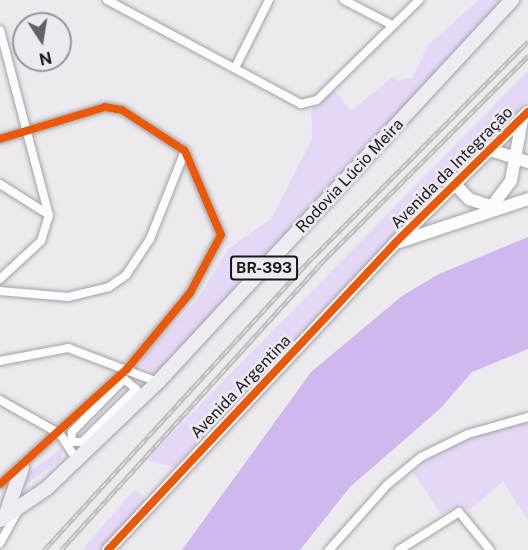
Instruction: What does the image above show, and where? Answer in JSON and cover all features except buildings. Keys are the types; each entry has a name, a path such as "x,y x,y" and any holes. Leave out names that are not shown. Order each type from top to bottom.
{"main road":[{"name":"Rodovia Lúcio Meira","path":"3,518 18,509 77,460 158,382 512,0"},
{"path":"3,518 21,468"}],"street":[{"path":"107,0 118,3 291,102 317,100 419,0"},
{"path":"235,68 269,0"},
{"path":"344,0 392,25"},
{"path":"0,30 30,128 49,214 41,241 0,279"},
{"path":"0,139 30,128 113,109 139,119 185,152 221,235 189,293 127,369 60,434 0,484"},
{"path":"492,206 511,181 513,157 526,114"},
{"name":"Avenida da Integração","path":"395,243 487,149 526,114"},
{"path":"487,149 528,162"},
{"path":"0,291 68,297 109,287 126,275 150,239 185,152"},
{"path":"0,184 49,214"},
{"path":"455,184 469,199 492,206"},
{"path":"395,243 492,206 528,199"},
{"name":"Avenida Argentina","path":"108,550 395,243"},
{"path":"0,361 68,348 158,382"},
{"path":"124,379 136,389 82,442 71,442 72,432 124,379"},
{"path":"0,400 60,434 77,460"},
{"path":"329,550 387,484 421,457 468,434 528,417"},
{"path":"0,543 18,509"},
{"path":"399,550 459,512 490,550"}],"shaded area":[{"path":"479,0 505,0 158,374 141,366 143,357 197,300 228,249 272,218 312,139 311,110 335,91 351,111 394,76 398,81 412,78 428,45"},
{"path":"528,71 528,100 174,467 146,460"},
{"path":"528,237 528,349 472,372 441,408 350,487 300,550 182,550 311,372 402,296 439,274"},
{"path":"528,421 528,520 503,481 470,510 457,507 441,514 413,472 449,444"},
{"path":"62,448 62,459 21,488 26,474"},
{"path":"135,489 147,502 103,550 82,550"}],"railway":[{"path":"44,550 312,258 528,41"},
{"path":"61,550 319,265 528,56"}],"cycle path":[{"path":"0,139 105,107 122,110 185,151 221,235 190,293 127,369 0,484"},
{"path":"108,550 395,243 528,112"}]}
